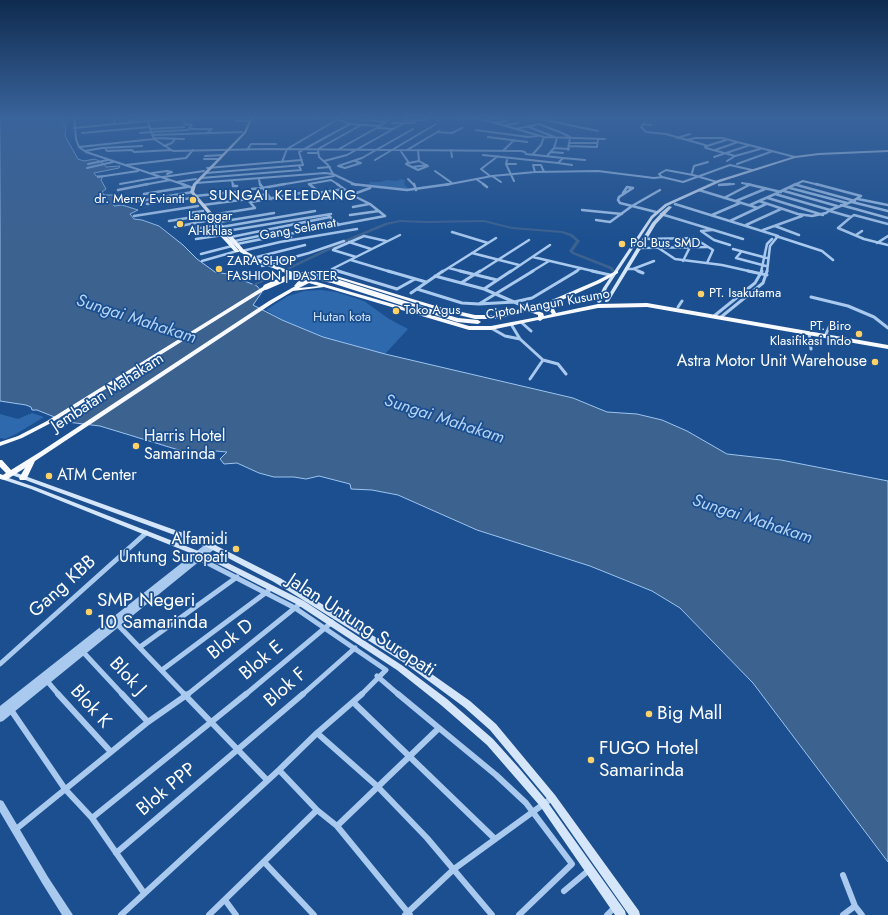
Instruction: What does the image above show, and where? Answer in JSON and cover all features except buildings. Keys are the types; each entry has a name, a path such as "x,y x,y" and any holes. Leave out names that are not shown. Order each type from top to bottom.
{"highway":[{"path":"0,444 20,437 49,422 266,286 289,277 313,276 331,280 431,312 458,320 472,322 500,320 530,309 541,307 616,272"},
{"path":"293,273 323,273 443,310 475,317 498,317 553,302"},
{"path":"306,280 334,288"},
{"name":"Jembatan Mahakam","path":"2,477 33,459 306,280"},
{"path":"290,291 314,287 334,288"},
{"name":"Cipto Mangun Kusumo","path":"334,288 469,328 491,328 599,304 649,303 888,346"},
{"name":"Cipto Mangun Kusumo","path":"608,303 653,306 719,316 888,346"},
{"path":"541,307 554,311 555,315"},
{"path":"530,309 541,314 542,315 540,318"},
{"path":"22,478 33,459"},
{"path":"0,462 6,470 11,473"}],"main road":[{"path":"218,159 196,181 191,192 235,244 246,260 293,273 306,280"},
{"path":"608,303 626,269 661,214 675,204 704,192 719,183 752,169 789,159"},
{"path":"599,304 605,288 657,211 676,200 699,190 798,159"},
{"path":"196,181 201,178 207,170"},
{"path":"201,205 203,211 214,221"},
{"path":"225,233 231,236 235,244"},
{"path":"240,251 264,265 306,280"},
{"path":"624,261 631,262"},
{"name":"Jalan Untung Suropati","path":"11,473 211,546 256,568 406,660 461,700 493,727 552,798 635,915"},
{"name":"Jalan Untung Suropati","path":"2,477 146,533 199,556 298,605 328,625 393,663 444,702 490,742 543,803 621,915"}],"street":[{"path":"105,159 161,176 176,182 191,192"},
{"path":"124,165 180,159"},
{"path":"204,159 218,159"},
{"path":"321,159 330,167 334,175"},
{"path":"324,161 333,159"},
{"path":"355,161 361,163 345,168 338,166 360,159"},
{"path":"406,159 409,163 406,164 418,170 428,166 427,164"},
{"path":"494,159 481,168 501,182"},
{"path":"521,159 572,165"},
{"path":"558,163 562,159"},
{"path":"568,159 585,160"},
{"path":"730,159 727,160 752,169"},
{"path":"737,164 752,159"},
{"path":"88,164 108,160"},
{"path":"120,184 161,176 207,170 282,162 302,160 304,165 207,170"},
{"path":"507,160 506,164 514,181"},
{"path":"409,163 419,161 427,164"},
{"path":"87,168 114,162"},
{"path":"691,174 694,166 708,162"},
{"path":"414,167 427,164"},
{"path":"506,164 516,164"},
{"path":"176,182 232,181 259,178 334,175 353,185 370,188 416,190 475,178 535,172 598,171 654,178 662,177 683,182 730,164 752,169"},
{"path":"535,172 532,165 540,165 544,172"},
{"path":"201,178 301,170 299,166"},
{"path":"318,168 330,167"},
{"path":"98,177 140,170"},
{"path":"150,173 167,170 172,172 161,176"},
{"path":"662,177 660,174 664,170 691,174 719,183 734,184"},
{"path":"435,171 452,183"},
{"path":"671,176 676,172"},
{"path":"252,189 334,175"},
{"path":"259,178 262,188 271,199"},
{"path":"475,178 487,186"},
{"path":"408,179 413,183 416,190"},
{"path":"118,190 171,180"},
{"path":"266,236 287,234 385,216 370,204 353,195 331,180 309,184 319,192"},
{"path":"232,181 233,186 237,186"},
{"path":"750,205 782,192 803,181 862,196 858,199 837,206 823,214 803,216 762,230"},
{"path":"742,183 837,206"},
{"path":"796,184 888,211"},
{"path":"724,198 749,185"},
{"path":"320,199 353,195 370,188"},
{"path":"736,201 766,188"},
{"path":"790,188 847,203"},
{"path":"251,202 304,192 310,194 344,189"},
{"path":"596,220 609,223 633,206 660,190"},
{"path":"699,190 758,208"},
{"path":"139,201 191,192"},
{"path":"147,204 191,192"},
{"path":"144,194 236,192"},
{"path":"194,229 254,207 242,192"},
{"path":"623,193 618,200 633,206 657,211"},
{"path":"134,216 267,194"},
{"path":"775,194 830,210 888,224"},
{"path":"768,198 823,214"},
{"path":"858,199 888,205"},
{"path":"759,201 803,216"},
{"path":"712,215 740,203"},
{"path":"353,207 370,204"},
{"path":"675,204 762,230 822,251 833,260"},
{"path":"730,221 767,204"},
{"path":"841,205 888,218"},
{"path":"745,225 782,208"},
{"path":"582,210 622,214"},
{"path":"853,216 850,213 858,210"},
{"path":"189,213 203,211"},
{"path":"175,227 214,221 244,223 315,211"},
{"path":"350,215 379,211"},
{"path":"169,222 214,221 260,217 274,213"},
{"path":"661,214 743,239"},
{"path":"774,226 798,214"},
{"path":"196,239 327,215 339,225"},
{"path":"231,236 330,216"},
{"path":"853,216 838,228 878,243 888,245"},
{"path":"236,222 244,222"},
{"path":"680,225 688,223 714,240 730,245"},
{"path":"290,225 294,228"},
{"path":"774,226 799,234"},
{"name":"Gang Selamat","path":"202,261 280,242 357,230"},
{"path":"701,231 714,230"},
{"path":"856,235 862,231"},
{"path":"452,232 488,243"},
{"path":"201,254 273,233"},
{"path":"286,238 291,237 287,234"},
{"path":"400,235 332,269 397,289 415,279"},
{"path":"356,257 333,250 364,236 387,242"},
{"path":"719,316 750,288 761,274 767,244 776,236"},
{"path":"719,316 758,287 767,275 771,244 776,240 776,236"},
{"path":"878,243 887,237"},
{"path":"412,293 435,276 496,238"},
{"path":"644,239 692,238 713,250 707,263"},
{"path":"461,283 528,240"},
{"path":"264,265 309,253 344,241"},
{"path":"349,242 372,250"},
{"path":"253,258 305,245"},
{"path":"484,289 550,245"},
{"path":"639,248 708,246"},
{"path":"683,261 690,247"},
{"path":"657,248 683,261 707,263 767,275"},
{"path":"733,249 769,259"},
{"path":"741,252 736,258 763,266 768,266"},
{"path":"472,253 519,265"},
{"path":"533,257 610,276"},
{"path":"351,260 426,282"},
{"path":"479,304 548,261"},
{"path":"633,269 654,261"},
{"path":"448,268 497,280"},
{"path":"417,289 462,303 479,304 514,302 532,298 542,293 581,268"},
{"path":"626,269 633,269 642,272"},
{"path":"435,276 484,289 530,309"},
{"path":"810,297 848,306 874,317 888,328"},
{"path":"678,307 682,301"},
{"path":"522,322 531,330"},
{"path":"511,324 520,339 543,360 558,364 566,374"},
{"path":"826,334 830,325"},
{"path":"491,328 505,336 520,339"},
{"path":"809,333 811,349"},
{"path":"530,379 543,360"},
{"name":"Gang KBB","path":"0,664 146,533"},
{"path":"0,719 84,653 211,546"},
{"path":"199,556 237,577 270,590"},
{"path":"0,711 199,556"},
{"path":"140,647 237,577"},
{"path":"162,670 270,590"},
{"name":"Blok D","path":"16,830 148,722 186,695 298,605"},
{"path":"118,625 266,780"},
{"path":"328,625 355,648 386,670"},
{"name":"Blok E","path":"92,818 212,722 328,625"},
{"name":"Blok F","path":"237,751 355,648"},
{"name":"Blok J","path":"84,653 148,722"},
{"path":"121,915 266,780 279,770 317,733 353,702 377,676 393,663"},
{"path":"377,676 515,793 532,812 572,864 519,915"},
{"name":"Blok K","path":"47,681 111,752"},
{"path":"353,702 384,730 409,757 495,839"},
{"path":"11,710 65,789 92,818 144,893"},
{"path":"336,826 439,728"},
{"path":"317,733 377,786 427,838 492,915"},
{"name":"Blok PPP","path":"116,853 237,751"},
{"path":"279,770 318,810 336,826 408,914 454,869 543,803 552,798"},
{"path":"0,804 45,880 68,915"},
{"path":"209,915 318,810"},
{"path":"265,862 314,915"},
{"path":"564,891 589,870"},
{"path":"843,875 855,906 862,915"},
{"path":"225,900 236,915"},
{"path":"843,915 855,906"},
{"path":"607,915 615,907"}],"green space":[{"path":"402,179 405,181 404,184 409,189 368,185 370,184 369,182 381,182 386,180 396,181"},
{"name":"Hutan kota","path":"321,290 336,292 364,301 389,319 408,329 385,354 323,337 282,320 266,310 288,296 304,291"},
{"path":"32,413 44,417 16,434 5,439 0,438 0,414 18,419"}],"water":[{"name":"Sungai Mahakam","path":"0,159 78,159 84,161 95,159 103,163 106,167 120,166 119,168 94,173 96,176 103,176 101,180 106,189 102,192 104,195 116,195 119,199 119,201 113,204 114,206 122,205 138,210 130,214 134,219 159,226 183,245 197,259 215,272 227,274 257,286 262,292 253,305 282,320 323,337 385,354 573,398 607,412 637,414 662,420 687,431 727,454 781,460 888,481 888,862 753,683 680,608 652,591 590,566 477,530 398,495 372,490 351,489 350,484 319,476 306,479 294,477 274,477 259,473 237,463 224,464 220,459 227,452 216,451 205,458 100,426 67,422 37,410 32,410 31,407 26,405 0,401"}],"waterway":[{"path":"249,287 348,240 386,224 400,221 484,221 512,228 562,232 571,235 578,241 571,251 573,253 611,268 614,272"}],"place":[{"name":"dr. Merry Evianti","path":"193,200"},
{"name":"Langgar Al-Ikhlas","path":"180,224"},
{"name":"Pol Bus SMD","path":"622,244"},
{"name":"ZARA SHOP FASHION | DASTER","path":"219,269"},
{"name":"PT. Isakutama","path":"701,294"},
{"name":"Toko Agus","path":"396,311"},
{"name":"PT. Biro Klasifikasi Indo","path":"859,334"},
{"name":"Astra Motor Unit Warehouse","path":"875,362"},
{"name":"Harris Hotel Samarinda","path":"136,446"},
{"name":"ATM Center","path":"49,476"},
{"name":"Alfamidi Untung Suropati","path":"236,549"},
{"name":"SMP Negeri 10 Samarinda","path":"89,612"},
{"name":"Big Mall","path":"649,714"},
{"name":"FUGO Hotel Samarinda","path":"591,760"}],"district":[{"name":"SUNGAI KELEDANG","path":"283,196"}]}
